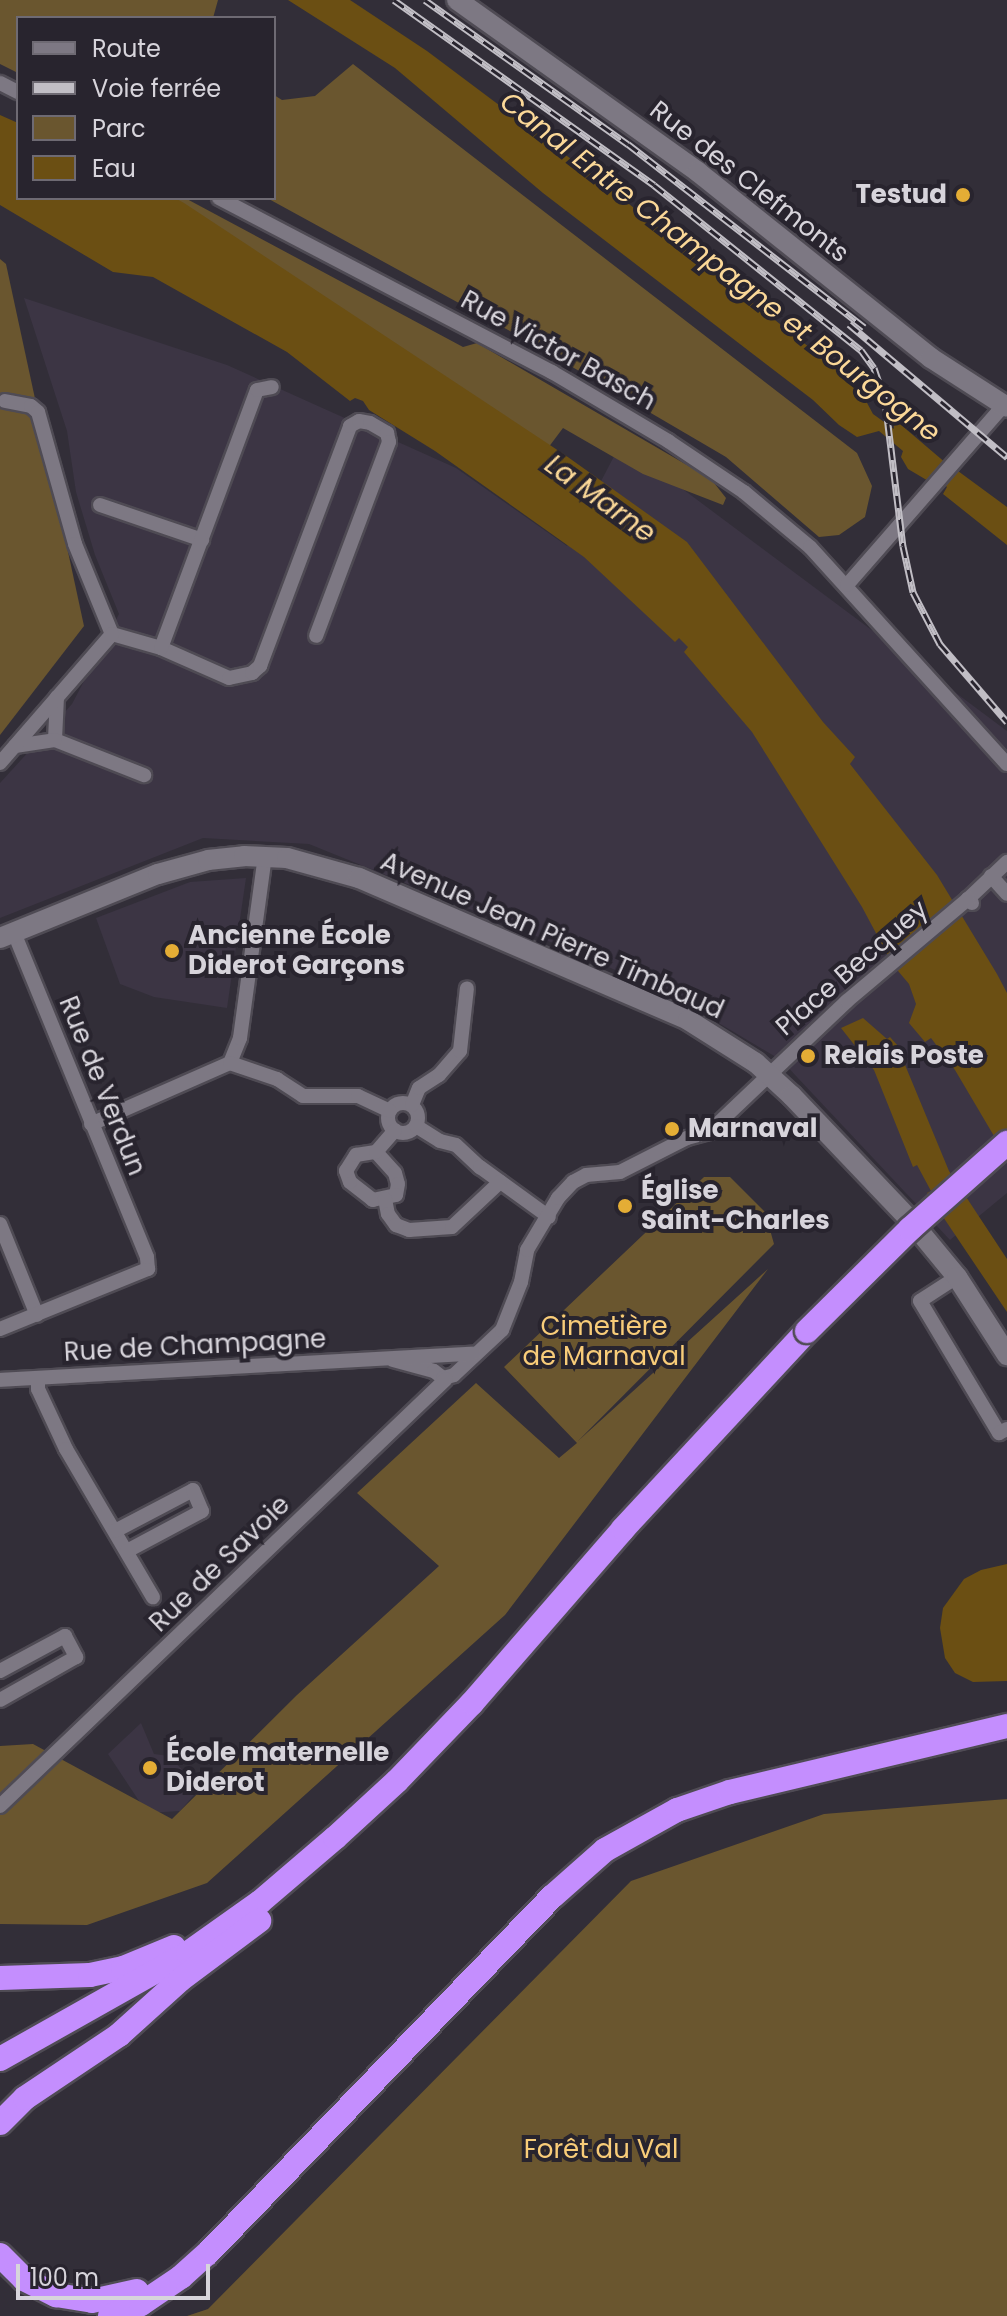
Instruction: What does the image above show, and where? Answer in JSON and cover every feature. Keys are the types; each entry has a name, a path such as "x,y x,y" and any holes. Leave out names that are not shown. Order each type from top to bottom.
{"highway":[{"path":"0,2123 25,2098 119,2035 180,1980 279,1905 341,1841 481,1709 632,1535 679,1471 807,1331 910,1229 1007,1143"},
{"path":"110,2316 141,2304 208,2253 553,1896 605,1850 677,1810 730,1792 1007,1726"},
{"path":"144,2313 189,2284 257,2220 530,1931 586,1878 615,1857 687,1817 732,1802 1007,1736"},
{"path":"0,1978 90,1975 165,1952 210,1928 341,1841"},
{"path":"0,2059 188,1953 341,1841"},
{"path":"0,2071 109,2014 195,1960 303,1881 341,1841"},
{"path":"0,2255 24,2279 56,2295 92,2301 138,2290 219,2228 355,2100"}],"main road":[{"name":"Rue des Clefmonts","path":"457,0 698,172 931,358 1005,406"},
{"name":"Avenue Jean Pierre Timbaud","path":"7,935 185,865 224,858 265,856 310,863 359,878 651,1003 711,1032 770,1075 910,1220 957,1277 1007,1355"}],"street":[{"name":"Rue Victor Basch","path":"223,200 618,409 768,510 847,585"},
{"path":"161,648 257,390 272,387"},
{"path":"5,401 31,406 38,412 75,544 112,634"},
{"path":"1005,406 847,585 1007,764"},
{"path":"112,634 161,648 229,678 252,673 260,666 350,426 359,421 370,423 387,433 389,442 316,636"},
{"path":"100,505 202,540"},
{"path":"0,763 112,634"},
{"path":"55,740 57,697"},
{"path":"15,746 55,740 144,775"},
{"path":"230,1063 240,1038 265,856"},
{"name":"Place Becquey","path":"770,1075 885,970 970,901 1007,862"},
{"path":"991,876 1007,894"},
{"name":"Rue de Verdun","path":"7,935 91,1124 147,1257 148,1269 141,1275 37,1315"},
{"path":"412,1105 419,1088 439,1075 460,1051 467,988"},
{"path":"91,1124 230,1063 277,1079 303,1096 358,1096 390,1111"},
{"name":"Rue de Savoie","path":"0,1806 430,1397 443,1368 472,1354 502,1330 521,1282 527,1250 558,1198 573,1182 586,1175 620,1172 687,1138 709,1132 770,1075"},
{"path":"397,1104 412,1105 418,1112 416,1126 409,1132 395,1130 389,1124 390,1111 397,1104"},
{"path":"416,1126 440,1141 456,1145 549,1217"},
{"path":"376,1152 395,1173 398,1184 396,1195 373,1200 350,1182 346,1171 356,1155 376,1152 395,1130"},
{"path":"385,1199 388,1214 396,1225 409,1230 452,1227 500,1182"},
{"path":"0,1224 37,1315 0,1329"},
{"path":"957,1277 920,1301 999,1433 1007,1429"},
{"name":"Rue de Champagne","path":"0,1380 393,1360 443,1368"},
{"path":"38,1378 38,1389 66,1449 153,1597"},
{"path":"115,1531 193,1490 202,1511 127,1551"},
{"path":"0,1671 65,1636 76,1657 0,1700"}],"shaded area":[{"path":"24,298 227,365 456,468 567,546 621,443 1007,731 1007,1193 950,1240 781,1060 690,1006 590,958 309,844 203,838 0,918 0,783 72,704 119,614 95,555 76,492 67,431"},
{"name":"Ancienne École Diderot Garçons","path":"246,878 227,1008 154,997 120,984 96,918 190,882"},
{"name":"École maternelle Diderot","path":"141,1723 154,1754 169,1756 200,1788 180,1811 147,1813 108,1754"}],"green space":[{"path":"0,0 218,0 214,16 16,16 16,72 0,64"},
{"path":"353,64 857,453 872,486 865,517 839,535 819,537 726,457 521,337 271,200 276,200 276,96 282,100 315,96"},
{"path":"135,200 189,200 463,347 477,343 711,479 726,498 723,505 643,474 563,428 545,452"},
{"path":"0,259 6,264 84,626 0,735"},
{"name":"Cimetière de Marnaval","path":"704,1177 730,1177 765,1212 774,1244 578,1441 768,1269 505,1615 207,1883 87,1925 0,1924 0,1746 33,1744 172,1819 297,1695 439,1566 357,1493 476,1383 559,1458 577,1443 504,1367"},
{"name":"Forêt du Val","path":"1007,1799 1007,2316 187,2316 208,2309 631,1881 824,1814"}],"water":[{"path":"288,0 350,0 427,51 595,177 858,386 873,414 894,429 893,418 947,464 942,469 951,476 958,471 1007,507 1007,545 943,494 947,487 936,477 930,482 908,469 901,457 903,451 879,431 857,437 839,425 813,400 543,193 395,68"},
{"name":"La Marne","path":"0,115 16,122 16,200 179,200 565,455 687,542 823,722 855,757 850,764 937,875 1007,993 1007,1158 955,1070 931,1038 925,1042 909,1023 916,1004 909,984 893,965 862,907 752,732 684,652 688,647 679,638 675,642 584,557 435,451 369,410 363,401 355,398 350,401 287,352 153,277 113,272 0,205"},
{"path":"863,1018 887,1039 890,1037 907,1056 903,1060 949,1171 1007,1259 1007,1312 927,1193 931,1191 917,1165 913,1167 874,1070 841,1028"},
{"path":"1007,1564 1007,1681 973,1682 955,1673 945,1658 940,1628 943,1608 964,1579 981,1570"}],"railway":[{"path":"394,0 654,185 861,350 874,368 885,400 903,546 913,592 940,644 1007,722"},
{"path":"425,0 628,144 864,327"},
{"path":"849,324 1007,457"}],"place":[{"name":"Testud","path":"963,195"},
{"name":"Ancienne École Diderot Garçons","path":"172,951"},
{"name":"Relais Poste","path":"808,1056"},
{"name":"Marnaval","path":"672,1129"},
{"name":"Église Saint-Charles","path":"625,1206"},
{"name":"École maternelle Diderot","path":"150,1768"}],"water label":[{"name":"Canal Entre Champagne et Bourgogne","path":"720,267"}]}
